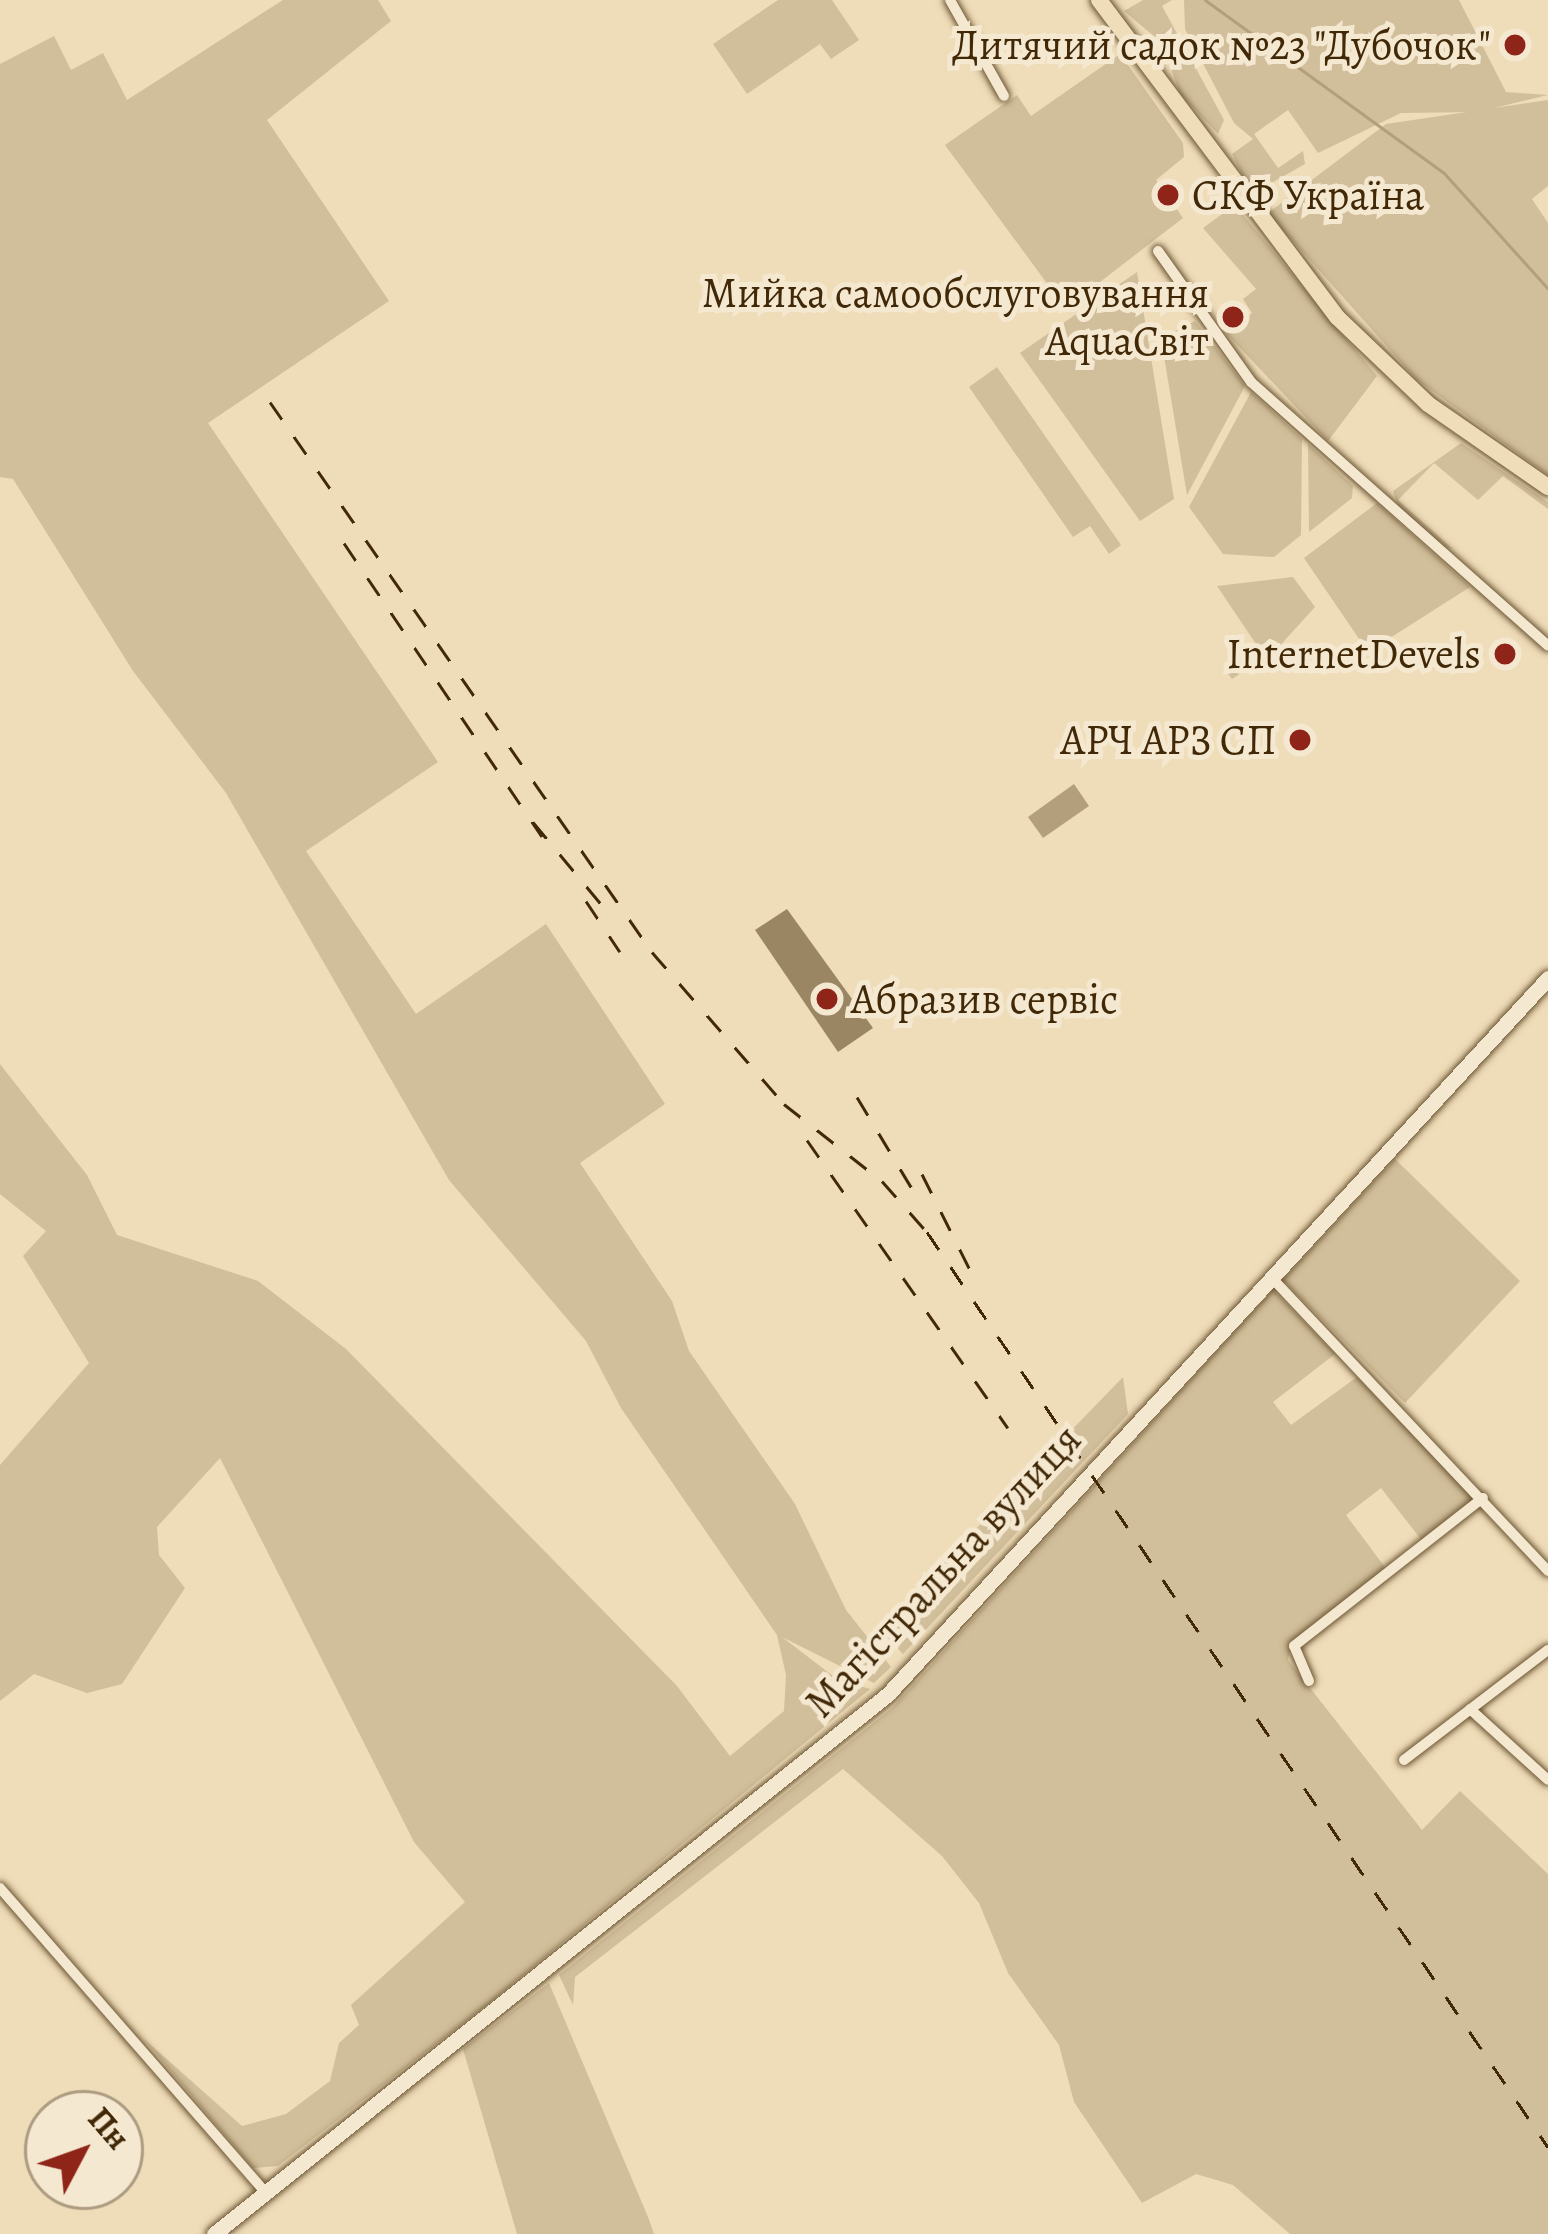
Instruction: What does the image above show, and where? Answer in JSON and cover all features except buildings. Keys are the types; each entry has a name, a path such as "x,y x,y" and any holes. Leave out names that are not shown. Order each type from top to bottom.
{"main road":[{"path":"1099,0 1337,317 1443,416 1548,487"}],"street":[{"path":"950,0 1004,96"},
{"path":"1158,251 1251,382 1548,646"},
{"name":"Магістральна вулиця","path":"214,2234 888,1694 1548,978"},
{"path":"1271,1276 1548,1571"},
{"path":"1309,1681 1294,1646 1483,1498"},
{"path":"1404,1760 1548,1650"},
{"path":"1470,1709 1548,1780"},
{"path":"0,1888 266,2193"}],"shaded area":[{"path":"283,0 378,0 391,21 267,120 389,301 208,423 438,762 306,851 416,1014 546,924 665,1104 580,1163 672,1301 689,1351 795,1504 846,1610 891,1667 874,1683 782,1637 837,1679 870,1689 489,2003 278,2166 253,2168 143,2038 242,2126 286,2114 330,2081 339,2043 359,2025 351,2005 465,1902 414,1842 220,1458 157,1527 159,1555 185,1588 122,1684 87,1693 34,1674 0,1701 0,1465 89,1363 23,1256 46,1231 0,1194 0,1064 87,1175 117,1235 258,1281 346,1349 677,1686 730,1756 784,1711 786,1675 777,1635 621,1408 586,1341 449,1180 226,793 133,671 13,479 0,477 0,64 54,36 71,70 103,53 127,100"},
{"path":"778,0 832,0 859,40 831,59 820,44 747,94 713,44"},
{"path":"1143,0 1172,0 1162,6 1224,120 1218,134 1180,94 1162,43 1124,11"},
{"path":"1184,0 1459,0 1506,92 1548,95 1478,112 1401,113 1318,153 1288,110 1254,134 1278,168 1303,151 1305,164 1252,194 1232,154 1253,139 1234,123 1185,29"},
{"path":"1120,54 1183,143 1184,157 1156,180 1183,218 1074,302 1060,301 945,145 1017,95 1031,116"},
{"path":"1548,100 1548,186 1532,199 1548,223 1548,475 1416,379 1268,213 1386,124"},
{"path":"1225,212 1243,215 1377,376 1328,441 1226,333 1252,313 1243,299 1256,289 1203,228"},
{"path":"1137,272 1174,499 1140,521 1020,353"},
{"path":"1195,321 1245,386 1187,495 1161,338"},
{"path":"997,367 1121,545 1109,554 1090,526 1073,537 969,387"},
{"path":"1251,392 1302,439 1301,535 1274,557 1223,554 1189,507"},
{"path":"1461,443 1548,502 1548,509 1503,476 1478,500 1434,463 1398,500 1453,549 1445,547 1398,506 1393,491"},
{"path":"1308,444 1353,486 1352,498 1309,532"},
{"path":"1377,503 1470,587 1368,652 1304,558"},
{"path":"1293,577 1315,607 1275,651 1232,679 1225,670 1258,647 1217,586"},
{"path":"1074,784 1089,806 1043,838 1028,817"},
{"path":"1395,1159 1520,1281 1405,1403 1283,1280"},
{"path":"1273,1290 1335,1354 1273,1402 1291,1425 1357,1377 1475,1499 1423,1542 1381,1488 1346,1515 1387,1570 1291,1644 1288,1660 1422,1830 1460,1791 1548,1874 1548,2234 1290,2234 1233,2185 1196,2174 1142,2203 1074,2102 1059,2045 1008,1973 979,1903 942,1856 843,1769 575,1977 573,2005 559,1975 892,1708"},
{"path":"1123,1377 1128,1414 903,1654 879,1629"},
{"path":"549,1983 654,2234 517,2234 463,2049"}],"waterway":[{"path":"1205,0 1444,173 1548,289"}],"railway":[{"path":"270,402 652,952 784,1104 882,1181 927,1232 1548,2147"},
{"path":"344,543 542,836"},
{"path":"533,822 606,910"},
{"path":"586,901 620,952"},
{"path":"857,1097 919,1200"},
{"path":"807,1140 1008,1428"},
{"path":"922,1174 973,1276"}],"place":[{"name":"Дитячий садок №23 \"Дубочок\"","path":"1515,45"},
{"name":"СКФ Україна","path":"1168,195"},
{"name":"Мийка самообслуговування AquaСвіт","path":"1233,317"},
{"name":"InternetDevels","path":"1505,654"},
{"name":"АРЧ АРЗ СП","path":"1300,740"},
{"name":"Абразив сервіс","path":"827,999"}]}
